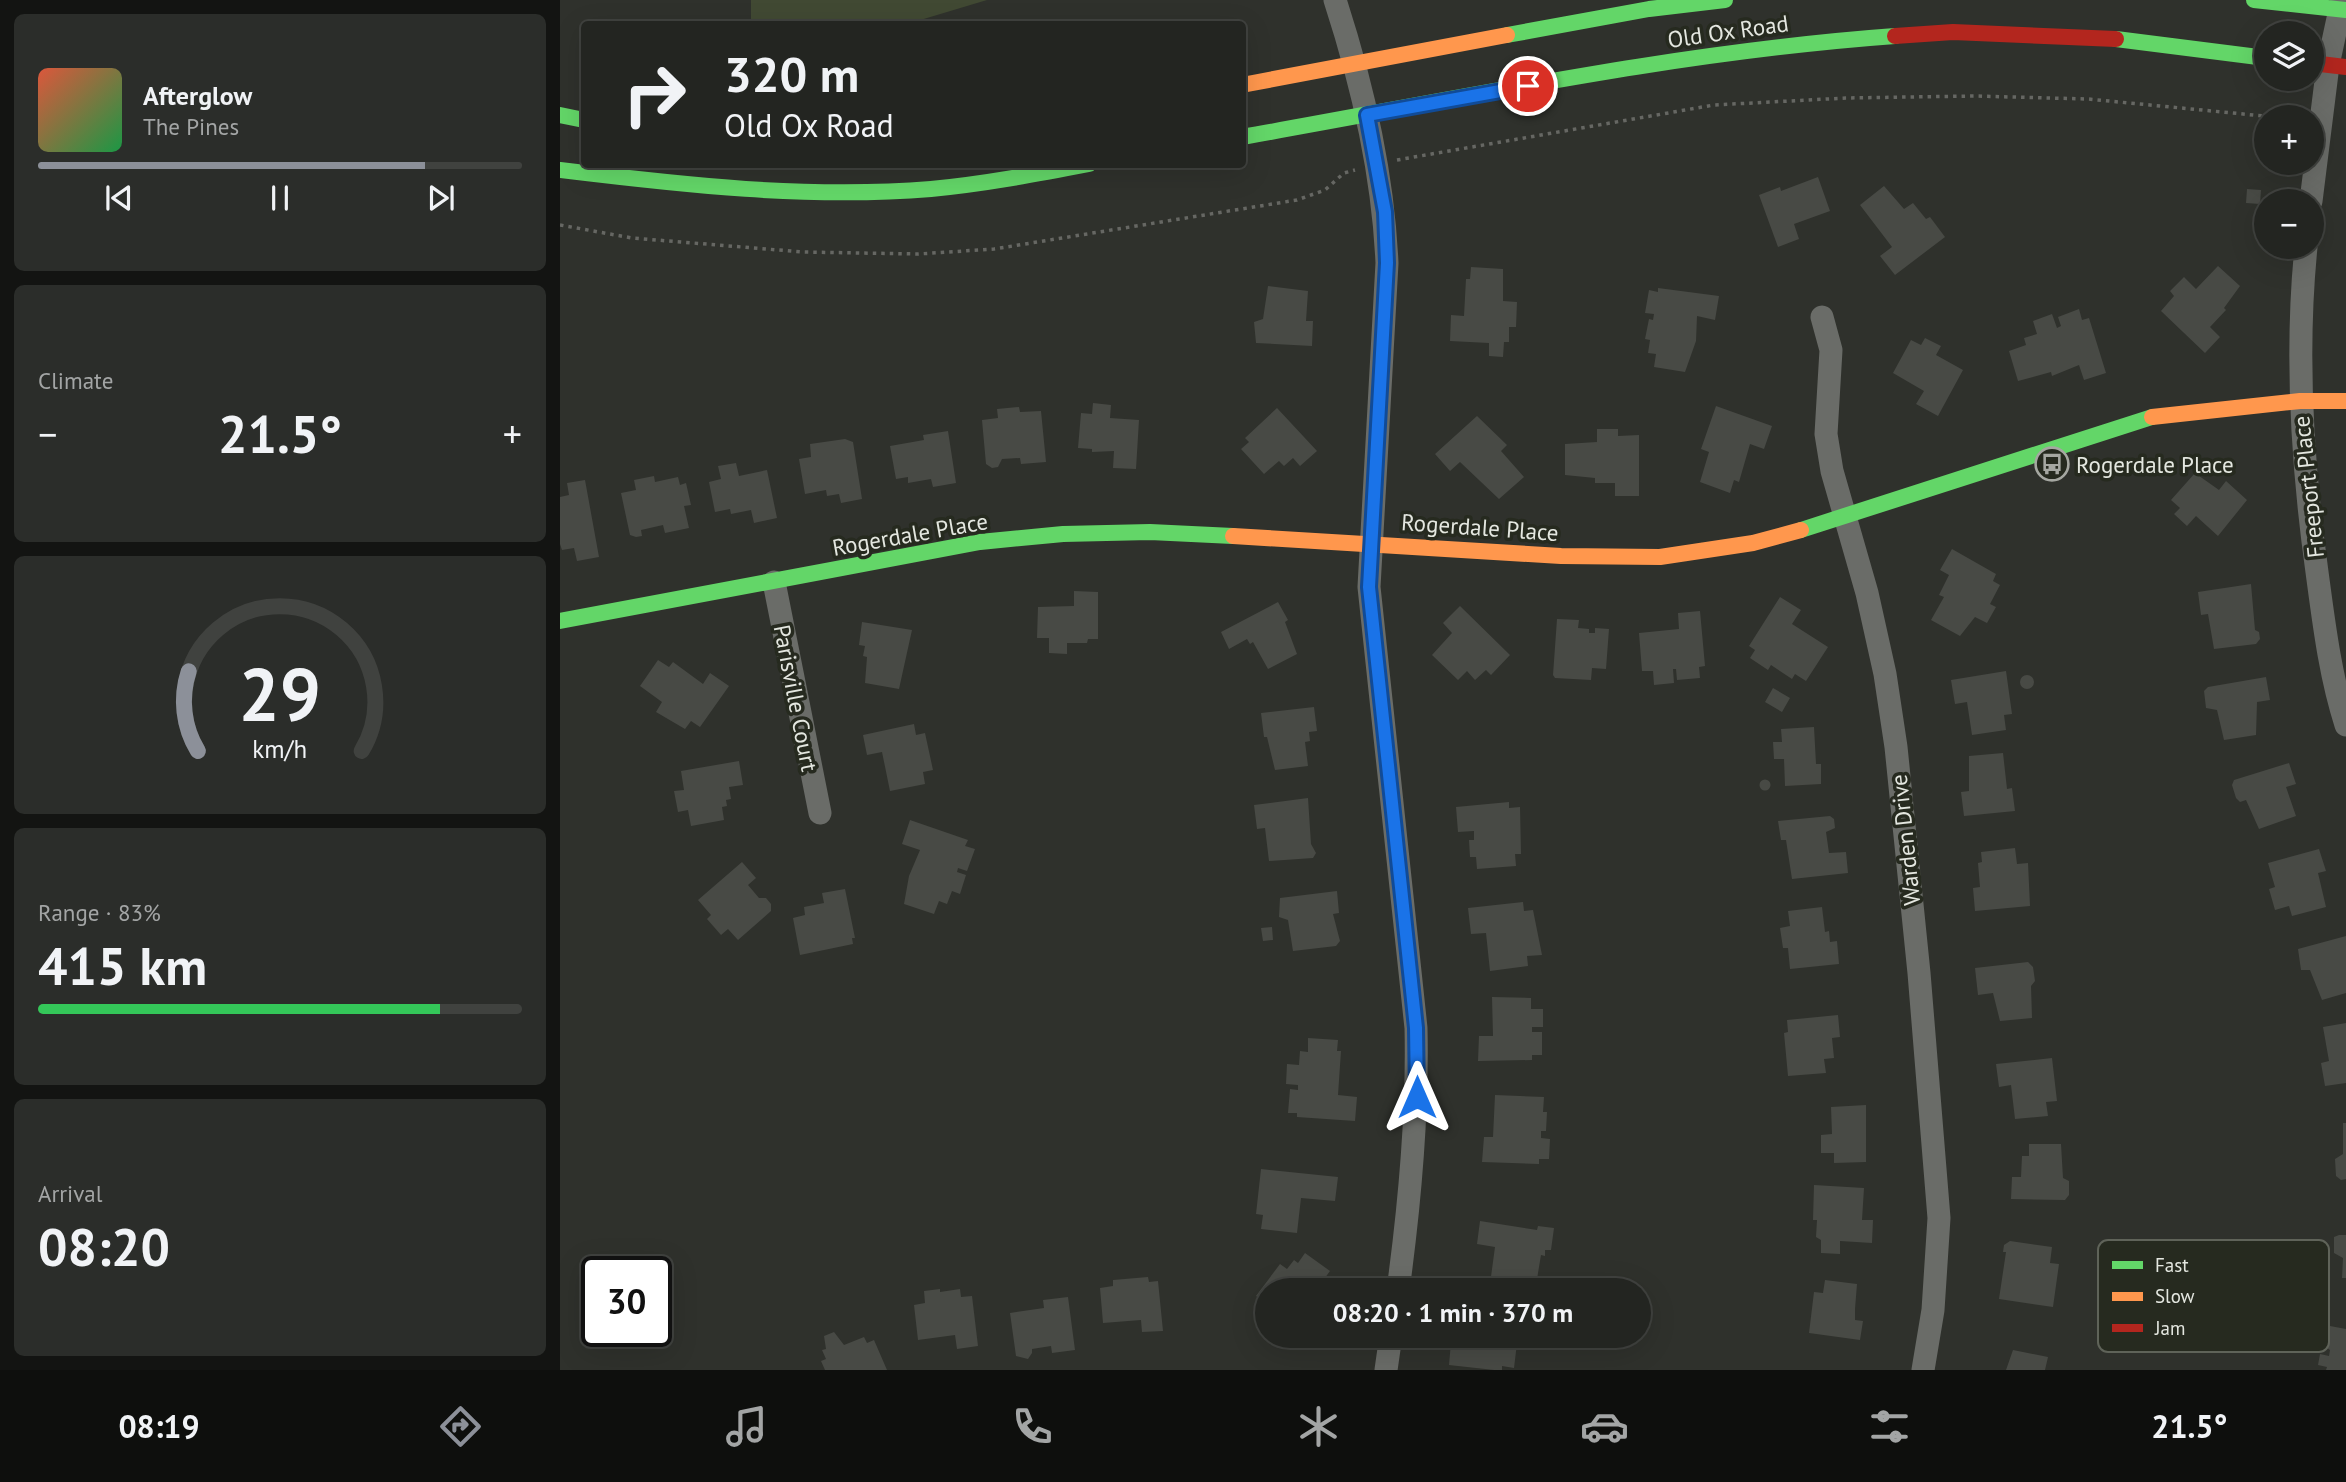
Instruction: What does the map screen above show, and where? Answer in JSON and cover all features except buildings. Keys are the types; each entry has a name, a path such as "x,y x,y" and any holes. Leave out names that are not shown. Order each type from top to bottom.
{"main road":[{"name":"Old Ox Road","path":"1246,84 1649,9 1725,0"},
{"path":"2254,0 2343,6"},
{"name":"Old Ox Road","path":"1246,136 1609,72 1811,42 1953,32 2128,40 2254,56"},
{"path":"560,115 581,119"},
{"path":"560,170 685,186 815,192 912,190 990,182 1067,168"},
{"name":"Rogerdale Place","path":"560,621 980,542 1063,534 1150,532 1370,542 1561,556 1660,557 1753,543 1846,518 2069,442 2161,414 2300,401 2346,401"}],"street":[{"path":"1335,0 1356,65 1385,212 1387,263 1369,587 1416,1028 1414,1167 1400,1278"},
{"path":"2313,189 2329,65 2343,6"},
{"name":"Freeport Place","path":"2305,259 2301,296 2300,401 2327,647 2346,725"},
{"name":"Warden Drive","path":"1822,317 1831,350 1826,434 1832,471 1885,674 1896,747 1924,1026 1938,1218 1933,1310 1923,1370"},
{"name":"Parisville Court","path":"774,582 820,813"},
{"path":"1386,1370 1389,1348"}],"path":[{"path":"560,226 632,238 803,252 918,254 994,249 1297,200 1325,190 1344,173 1376,163 1700,107 1846,98 2024,97 2088,99 2254,115"}],"green space":[{"path":"751,0 987,0 917,21 751,21"}],"traffic: fast":[{"path":"1507,35 1649,9 1725,0"},
{"path":"2254,0 2346,10"},
{"path":"1246,136 1649,65 1813,43 1895,36"},
{"path":"2116,39 2254,56"},
{"path":"560,115 581,119"},
{"path":"560,170 746,189 885,192 951,187 1066,168"},
{"path":"1801,530 2152,417"},
{"path":"560,621 980,542 1063,534 1150,532 1233,536"}],"traffic: slow":[{"path":"1246,84 1507,35"},
{"path":"2152,417 2300,401 2346,401"},
{"path":"1233,536 1561,556 1660,557 1753,543 1801,530"}],"traffic: jam":[{"path":"1895,36 1953,32 2116,39"},
{"path":"2324,64 2346,67"}],"place":[{"name":"Rogerdale Place","path":"2052,464"}],"route":[{"path":"1417,1097 1416,1028 1369,587 1387,263 1385,212 1367,115 1528,86"}]}
